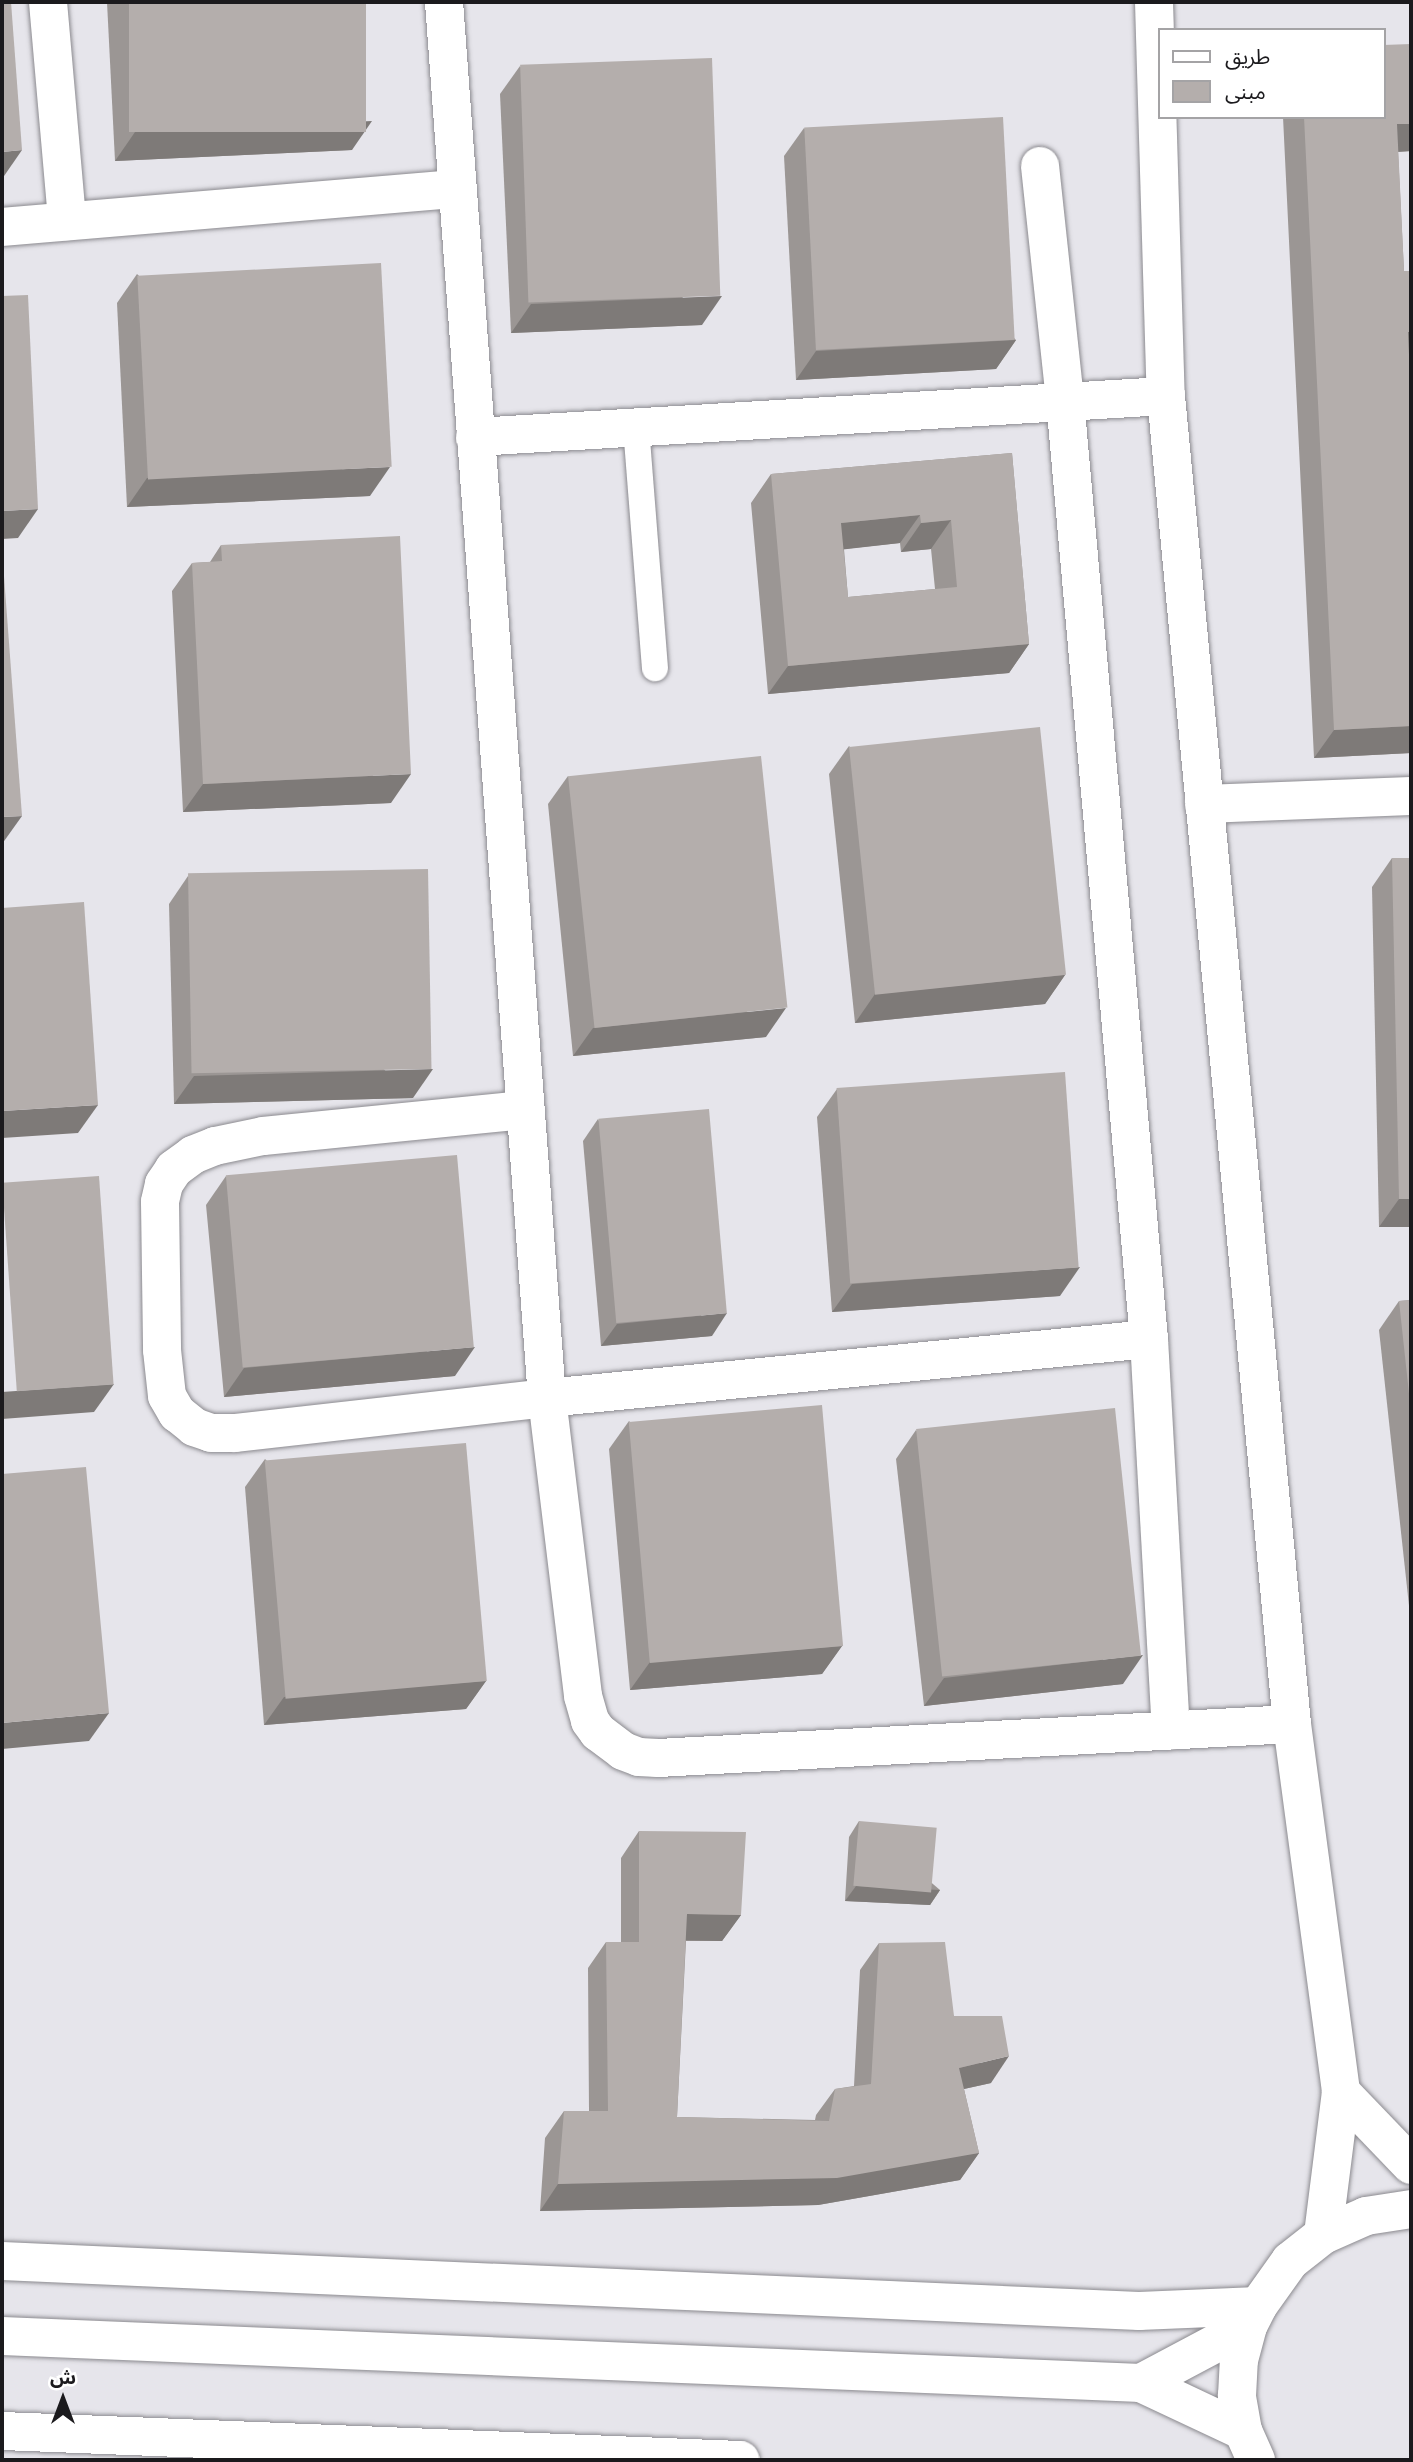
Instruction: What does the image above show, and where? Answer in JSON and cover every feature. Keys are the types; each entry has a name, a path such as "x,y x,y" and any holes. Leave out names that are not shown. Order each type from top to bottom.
{"street":[{"path":"48,2 67,221"},
{"path":"444,2 547,1398 583,1696 590,1721 598,1732 622,1751 639,1757 658,1758 1292,1724"},
{"path":"1154,2 1166,396 1292,1724 1341,2092 1323,2235"},
{"path":"1040,166 1065,400 1149,1339 1171,1730"},
{"path":"2,227 457,189"},
{"path":"475,437 1166,396"},
{"path":"1204,804 1411,796"},
{"path":"524,1110 263,1136 215,1146 193,1155 173,1169 164,1184 160,1202 162,1350 167,1396 177,1413 194,1427 212,1433 235,1433 547,1398 1149,1339"},
{"path":"1341,2092 1411,2165"},
{"path":"1249,2445 1237,2396 1239,2360 1253,2316 1290,2261 1323,2235 1366,2216 1411,2209"},
{"path":"2,2261 1253,2316"},
{"path":"1141,2383 1253,2316"},
{"path":"2,2336 1141,2383 1249,2445"},
{"path":"2,2431 740,2460"}],"lane":[{"path":"636,427 655,668"}],"building":[{"path":"2,2 11,2 22,150 2,152"},
{"path":"129,2 366,2 366,132 129,132"},
{"path":"1411,44 1411,124 1397,124 1404,271 1411,271 1411,332 1408,332 1411,399 1411,726 1334,730 1304,119 1385,119 1385,45"},
{"path":"712,58 720,296 528,303 520,65"},
{"path":"1003,117 1015,340 816,350 804,127"},
{"path":"381,263 392,467 148,479 137,276"},
{"path":"28,295 38,509 2,511 2,296"},
{"path":"1012,453 1029,644 788,666 771,474","holes":["920,515 921,523 951,520 957,587 848,597 841,523"]},
{"path":"400,536 411,774 203,784 192,563 222,561 221,545"},
{"path":"4,576 22,816 2,817 2,577"},
{"path":"1040,727 1066,975 875,995 849,747"},
{"path":"761,756 787,1008 595,1028 568,776"},
{"path":"1392,858 1411,858 1411,1199 1399,1199"},
{"path":"428,869 431,1069 192,1073 188,873"},
{"path":"84,902 98,1105 2,1111 2,908"},
{"path":"1065,1072 1079,1268 850,1283 837,1088"},
{"path":"709,1109 727,1313 616,1323 598,1119"},
{"path":"457,1155 474,1347 243,1367 226,1175"},
{"path":"99,1176 114,1384 17,1391 2,1183"},
{"path":"1411,1300 1411,1412 1399,1301"},
{"path":"822,1405 843,1646 650,1663 629,1422"},
{"path":"1115,1408 1141,1656 942,1677 916,1429"},
{"path":"466,1443 487,1681 286,1699 265,1461"},
{"path":"86,1467 109,1713 2,1723 2,1474"},
{"path":"859,1821 937,1828 931,1893 853,1886"},
{"path":"639,1831 746,1832 741,1915 687,1914 677,2117 829,2121 835,2089 871,2084 879,1943 945,1942 954,2016 1002,2016 1009,2056 959,2068 979,2153 837,2178 558,2184 564,2111 608,2111 606,1942 639,1942"}]}
